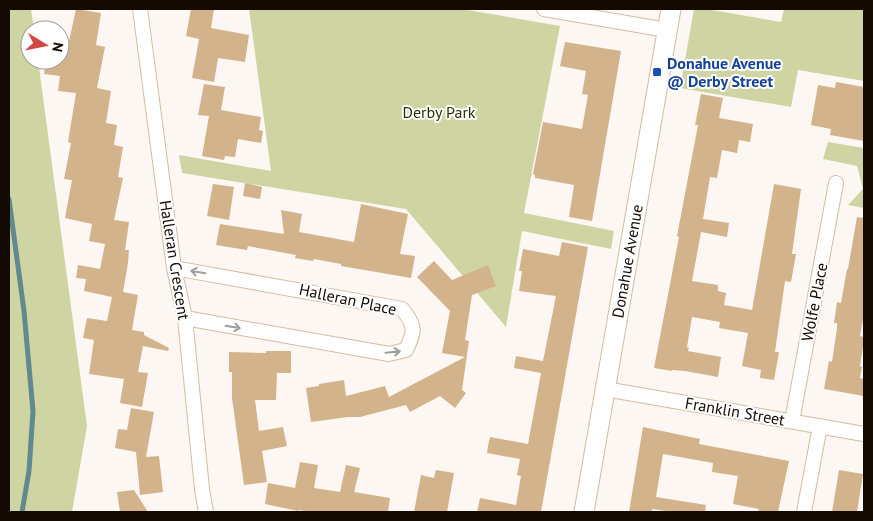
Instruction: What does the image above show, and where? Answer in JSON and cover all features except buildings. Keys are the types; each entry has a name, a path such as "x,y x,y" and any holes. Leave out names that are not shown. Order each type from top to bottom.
{"street":[{"name":"Halleran Crescent","path":"140,9 174,268 184,318 206,512"},
{"path":"544,9 667,30"},
{"name":"Donahue Avenue","path":"584,512 671,9"},
{"name":"Wolfe Place","path":"792,421 836,183"},
{"name":"Halleran Place","path":"174,268 402,309 411,320 414,335 406,350 389,354 184,318"},
{"name":"Franklin Street","path":"605,389 864,434"},
{"path":"804,512 820,426"}],"green space":[{"path":"9,9 31,9 33,20 20,20 20,70 39,70 87,426 72,512 9,512"},
{"name":"Derby Park","path":"249,9 462,9 560,26 524,213 614,231 611,249 522,231 506,327 406,209 182,173 179,155 271,171"},
{"path":"694,9 706,9 781,22 784,9 864,9 864,81 798,70 791,107 680,88"},
{"path":"828,142 864,148 864,208 848,205 863,189 857,166 823,159"}],"waterway":[{"path":"9,199 24,311 33,411 29,471 22,512"}],"place":[{"name":"Donahue Avenue @ Derby Street","path":"657,72"}]}
